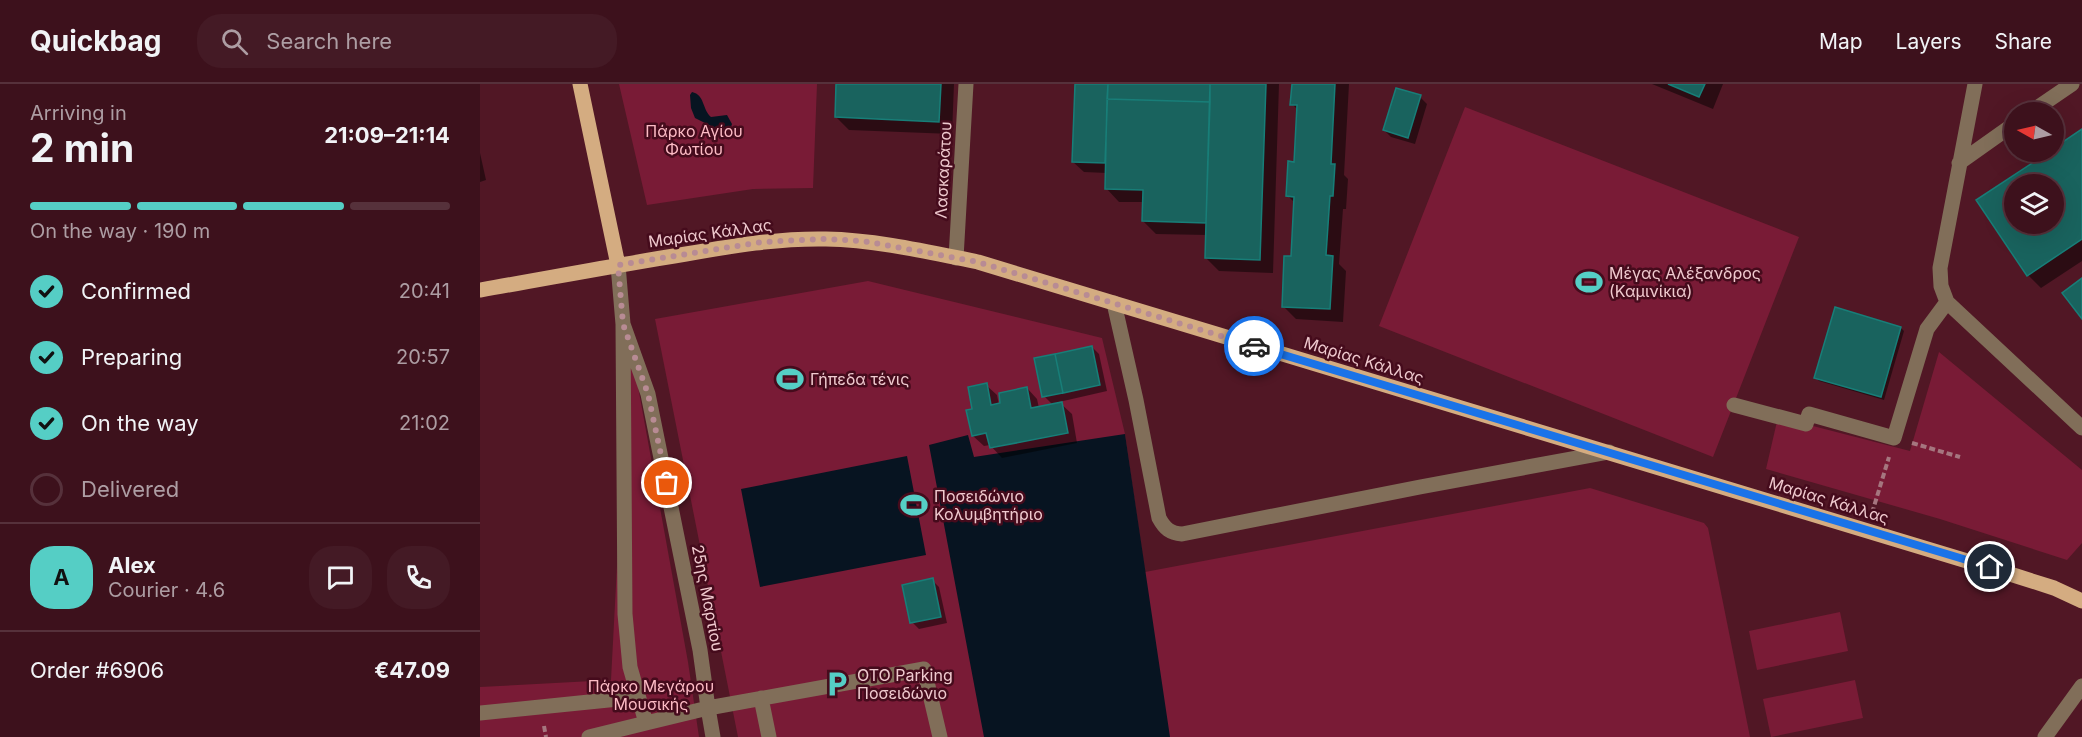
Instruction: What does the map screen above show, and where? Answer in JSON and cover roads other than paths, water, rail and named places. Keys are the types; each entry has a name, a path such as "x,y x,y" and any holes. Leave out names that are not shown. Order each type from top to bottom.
{"main road":[{"name":"25ης Μαρτίου","path":"580,84 618,265"},
{"name":"Μαρίας Κάλλας","path":"480,290 762,242 824,239 863,241 978,262 2043,584 2082,602"}],"street":[{"name":"Λασκαράτου","path":"956,258 966,84"},
{"path":"1975,84 1940,268 1941,286 1947,302 2082,428"},
{"path":"2046,102 2072,84"},
{"path":"1959,163 2004,131"},
{"name":"25ης Μαρτίου","path":"618,265 623,324 625,614 630,667 646,723"},
{"path":"1734,405 1806,424 1809,414 1894,438 1927,328 1947,302"},
{"path":"1114,303 1159,518 1164,527 1172,533 1191,532 1608,452"},
{"name":"25ης Μαρτίου","path":"623,324 648,394 696,628 713,737"},
{"path":"589,737 708,708 924,669 940,737"},
{"path":"2045,737 2082,686"},
{"path":"480,713 638,697"},
{"path":"761,698 769,737"}],"water":[{"path":"692,92 699,96 711,117 727,115 732,124 730,130 723,132 695,118 691,108 690,95"},
{"path":"1125,434 1170,737 984,737 929,445 968,435 974,457"},
{"path":"907,456 926,555 760,587 741,489"}],"place":[{"name":"Μέγας Αλέξανδρος (Καμινίκια)","path":"1589,282"},
{"name":"Γήπεδα τένις","path":"790,379"},
{"name":"Ποσειδώνιο Κολυμβητήριο","path":"914,505"},
{"name":"ΟΤΟ Parking Ποσειδώνιο","path":"837,684"}],"park label":[{"name":"Πάρκο Αγίου Φωτίου","path":"694,140"},
{"name":"Πάρκο Μεγάρου Μουσικής","path":"651,695"}]}
